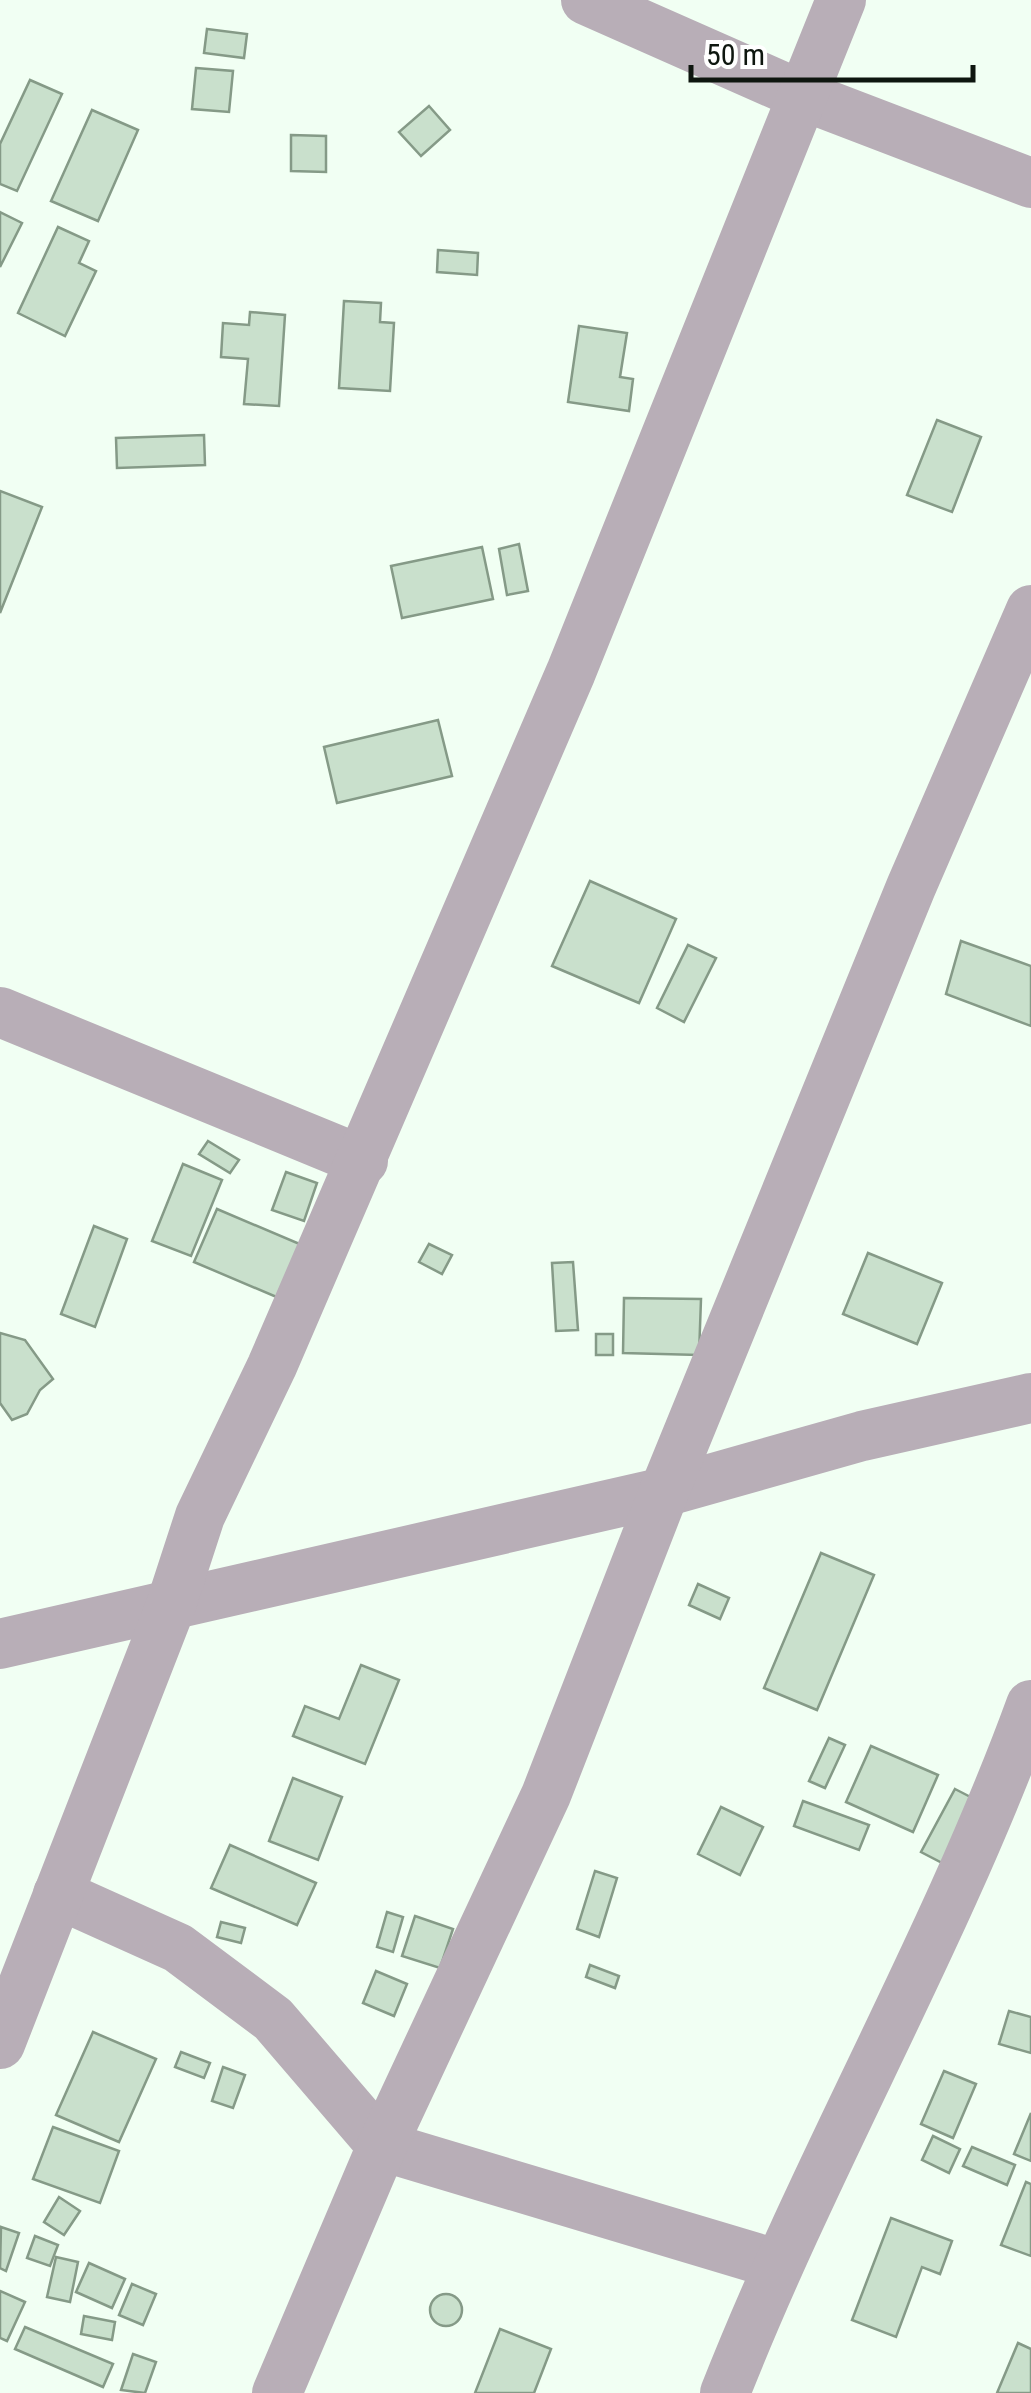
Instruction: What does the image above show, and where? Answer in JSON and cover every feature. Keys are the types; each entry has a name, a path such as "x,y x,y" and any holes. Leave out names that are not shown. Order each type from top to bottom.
{"street":[{"path":"586,0 801,95 1031,183"},
{"path":"0,2044 170,1608 200,1516 363,1160 571,672 841,0"},
{"path":"277,2393 382,2146 546,1795 664,1492 911,887 1031,610"},
{"path":"0,1012 363,1160"},
{"path":"0,1644 664,1492 862,1436 1031,1398"},
{"path":"725,2393 776,2264 988,1824 1031,1705"},
{"path":"58,1894 178,1948 273,2019 382,2146 776,2264"}],"building":[{"path":"207,29 247,34 244,58 204,53"},
{"path":"196,68 233,71 229,112 192,109"},
{"path":"30,80 62,94 17,191 0,184 0,144"},
{"path":"429,106 450,130 421,156 399,132"},
{"path":"92,110 138,130 98,221 51,201"},
{"path":"291,135 326,136 326,172 291,171"},
{"path":"0,212 22,223 0,267"},
{"path":"58,227 89,241 79,263 96,271 65,336 18,313"},
{"path":"438,250 478,253 477,275 437,272"},
{"path":"344,301 381,303 380,322 394,323 390,391 339,388"},
{"path":"250,312 285,315 279,406 244,404 248,359 221,357 223,323 249,325"},
{"path":"579,326 627,333 620,377 633,379 629,411 568,402"},
{"path":"937,420 981,437 952,512 907,495"},
{"path":"204,435 205,465 117,468 116,438"},
{"path":"0,491 42,507 0,613"},
{"path":"519,544 528,591 507,595 499,549"},
{"path":"482,547 493,599 402,618 391,566"},
{"path":"438,720 452,776 337,803 324,747"},
{"path":"590,881 676,919 639,1003 552,966"},
{"path":"961,941 1031,966 1031,1026 946,994"},
{"path":"688,945 716,958 684,1022 657,1008"},
{"path":"208,1141 239,1160 230,1173 199,1154"},
{"path":"183,1164 222,1180 191,1256 152,1241"},
{"path":"286,1172 317,1183 304,1221 272,1210"},
{"path":"217,1209 316,1251 293,1304 194,1262"},
{"path":"94,1226 127,1239 95,1327 61,1314"},
{"path":"429,1244 452,1255 442,1274 419,1262"},
{"path":"868,1253 942,1283 917,1344 843,1314"},
{"path":"573,1262 578,1330 556,1331 552,1263"},
{"path":"624,1298 701,1299 699,1355 623,1353"},
{"path":"0,1333 25,1340 53,1379 40,1390 27,1414 12,1420 0,1403"},
{"path":"596,1334 613,1334 613,1355 596,1355"},
{"path":"821,1553 874,1575 817,1710 764,1688"},
{"path":"698,1584 729,1598 720,1619 689,1605"},
{"path":"361,1665 399,1680 365,1764 293,1736 305,1706 339,1719"},
{"path":"829,1738 845,1745 825,1788 809,1781"},
{"path":"871,1746 938,1775 913,1832 846,1802"},
{"path":"293,1778 342,1797 318,1860 269,1841"},
{"path":"955,1789 984,1804 950,1867 921,1852"},
{"path":"803,1801 869,1825 859,1850 794,1826"},
{"path":"721,1807 763,1827 740,1875 698,1854"},
{"path":"230,1845 316,1883 297,1925 211,1888"},
{"path":"595,1871 617,1878 599,1937 577,1929"},
{"path":"387,1912 403,1917 393,1952 377,1947"},
{"path":"415,1916 453,1929 440,1968 402,1956"},
{"path":"221,1922 245,1928 241,1943 217,1937"},
{"path":"590,1965 619,1976 615,1988 586,1977"},
{"path":"376,1971 407,1984 394,2016 363,2003"},
{"path":"1009,2011 1031,2017 1031,2053 999,2044"},
{"path":"93,2032 156,2059 119,2142 56,2115"},
{"path":"181,2052 210,2063 204,2078 175,2067"},
{"path":"223,2067 245,2075 233,2108 212,2101"},
{"path":"944,2071 976,2084 953,2138 921,2124"},
{"path":"1031,2113 1031,2161 1014,2154"},
{"path":"53,2127 119,2151 100,2203 33,2179"},
{"path":"933,2136 960,2149 949,2173 922,2160"},
{"path":"972,2147 1015,2165 1007,2185 963,2166"},
{"path":"1026,2182 1031,2184 1031,2256 1001,2245"},
{"path":"59,2197 80,2211 64,2235 44,2222"},
{"path":"891,2218 952,2241 940,2274 922,2267 896,2337 852,2320"},
{"path":"1,2227 19,2233 6,2271 0,2268"},
{"path":"35,2236 58,2245 50,2266 27,2258"},
{"path":"56,2257 78,2262 70,2302 47,2297"},
{"path":"89,2263 125,2279 112,2308 76,2292"},
{"path":"132,2284 156,2294 143,2325 119,2315"},
{"path":"0,2291 25,2302 7,2341 0,2338"},
{"path":"446,2294 457,2299 462,2310 457,2321 446,2326 435,2321 430,2310 435,2299"},
{"path":"84,2316 115,2322 112,2340 81,2334"},
{"path":"25,2327 113,2364 103,2387 15,2349"},
{"path":"500,2329 551,2349 534,2393 475,2393"},
{"path":"1018,2343 1031,2349 1031,2393 997,2393"},
{"path":"133,2354 156,2362 145,2393 121,2390"}]}
